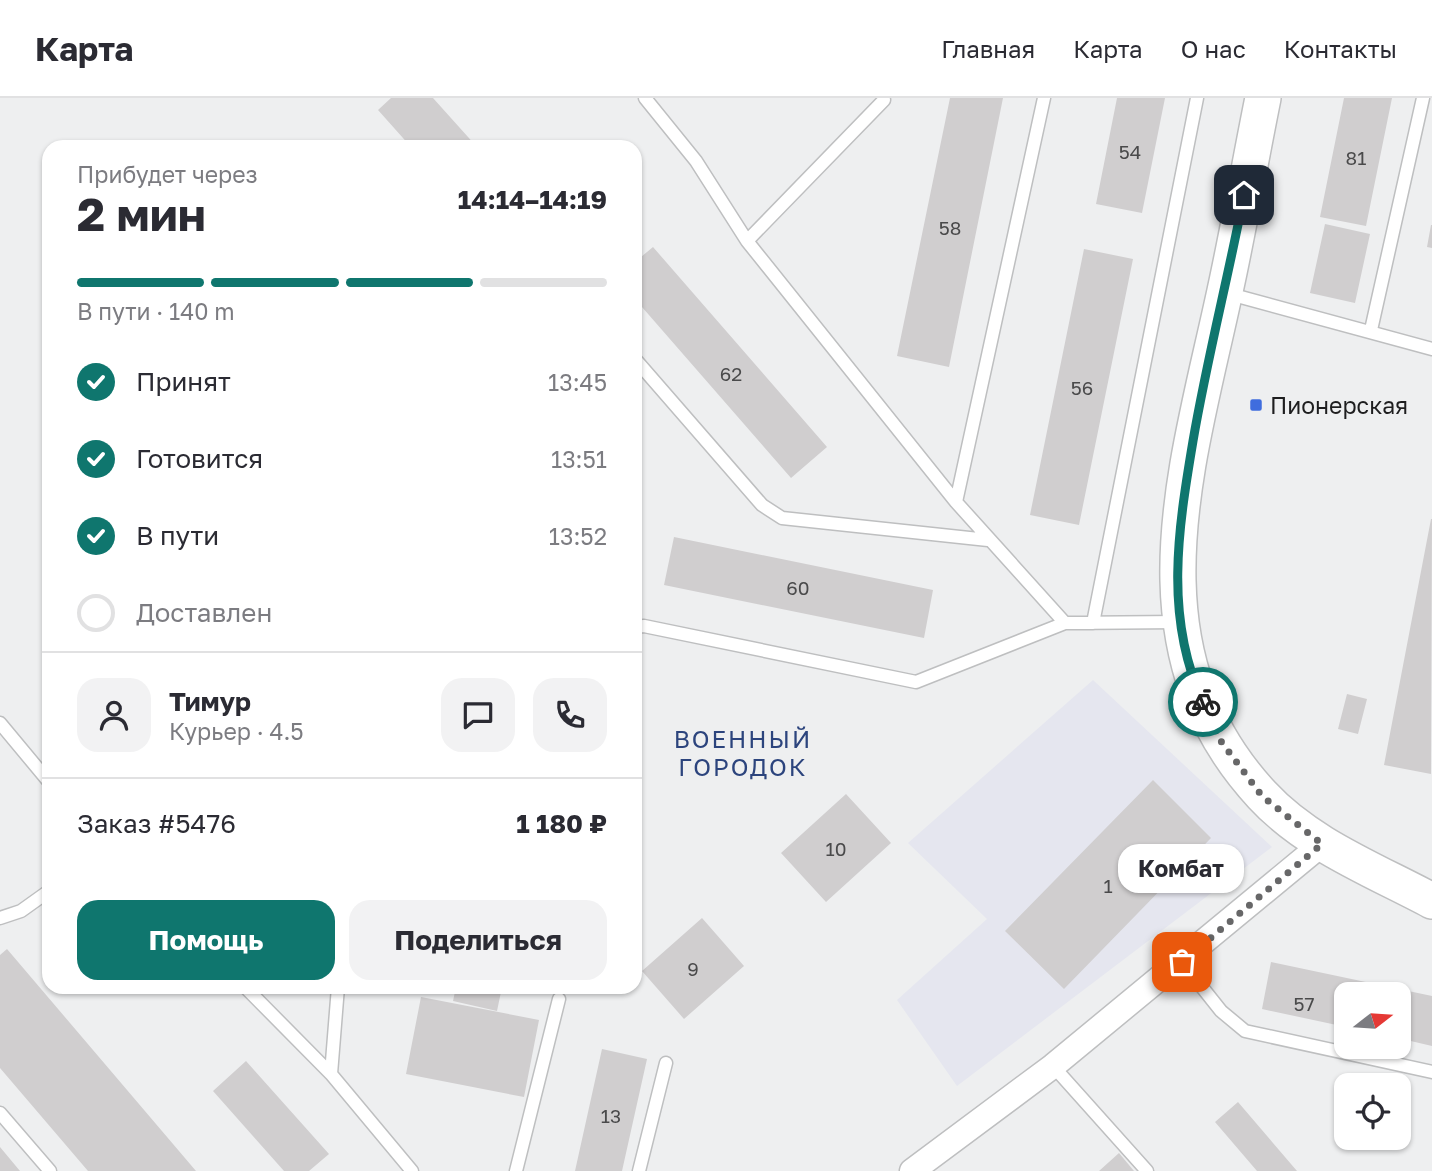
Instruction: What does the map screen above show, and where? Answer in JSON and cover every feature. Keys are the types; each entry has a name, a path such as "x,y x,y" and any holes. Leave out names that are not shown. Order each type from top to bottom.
{"street":[{"path":"1263,98 1200,401 1178,530 1176,576 1179,622 1191,676 1220,740 1262,796 1322,844 1432,901"},
{"path":"912,1171 1053,1066 1322,844"}],"lane":[{"path":"645,98 696,161 747,241 956,502 1065,623"},
{"path":"956,502 1044,98"},
{"path":"1093,623 1197,98"},
{"path":"1371,330 1423,98"},
{"path":"747,241 884,100"},
{"path":"1224,293 1371,330 1432,349"},
{"path":"642,367 762,505 782,518 988,540"},
{"path":"642,628 916,682 1065,623 1179,622"},
{"path":"0,723 42,774"},
{"path":"0,918 21,911 42,896"},
{"path":"1182,962 1221,1011 1245,1031 1432,1072"},
{"path":"252,994 331,1074 412,1171"},
{"path":"331,1074 337,994"},
{"path":"516,1171 559,999"},
{"path":"639,1171 666,1063"},
{"path":"1053,1066 1147,1171"},
{"path":"0,1113 50,1171"}],"shaded area":[{"path":"1093,680 1272,847 957,1086 897,1000 987,919 908,843"}],"building":[{"path":"391,98 433,98 471,140 405,140 378,110"},
{"path":"950,98 1003,98 949,367 897,356"},
{"path":"1117,98 1165,98 1142,213 1096,204"},
{"path":"1344,98 1392,98 1366,226 1320,217"},
{"path":"1325,224 1370,234 1355,303 1310,293"},
{"path":"1432,225 1432,248 1427,247"},
{"path":"653,247 827,447 791,478 642,307 642,256"},
{"path":"1084,249 1133,259 1079,525 1030,515"},
{"path":"1432,519 1431,774 1384,765"},
{"path":"674,537 933,590 924,638 664,585"},
{"path":"1347,694 1367,699 1358,734 1338,729"},
{"path":"1153,780 1211,838 1064,989 1005,931"},
{"path":"846,794 891,843 826,902 781,853"},
{"path":"702,918 744,966 684,1019 642,971"},
{"path":"7,949 42,990 42,994 45,994 196,1171 88,1171 0,1068 0,955"},
{"path":"1271,962 1366,982 1334,982 1334,1024 1262,1009"},
{"path":"1411,992 1432,996 1432,1046 1411,1041"},
{"path":"454,994 501,994 497,1011 453,1001"},
{"path":"421,997 539,1020 524,1097 406,1074"},
{"path":"602,1049 647,1059 622,1171 575,1171"},
{"path":"246,1061 329,1154 309,1171 284,1171 213,1091"},
{"path":"1238,1102 1297,1171 1257,1171 1215,1122"},
{"path":"0,1147 20,1171 0,1171"},
{"path":"1119,1153 1134,1171 1099,1171"}],"way so far":[{"path":"1182,962 1322,844 1262,796 1220,740 1203,702"}],"place":[{"name":"Пионерская","path":"1256,405"},
{"name":"Комбат","path":"1182,962"}],"district":[{"name":"ВОЕННЫЙ ГОРОДОК","path":"743,752"}],"route":[{"path":"1203,702 1191,676 1179,622 1176,576 1178,530 1200,401 1244,195"}]}
